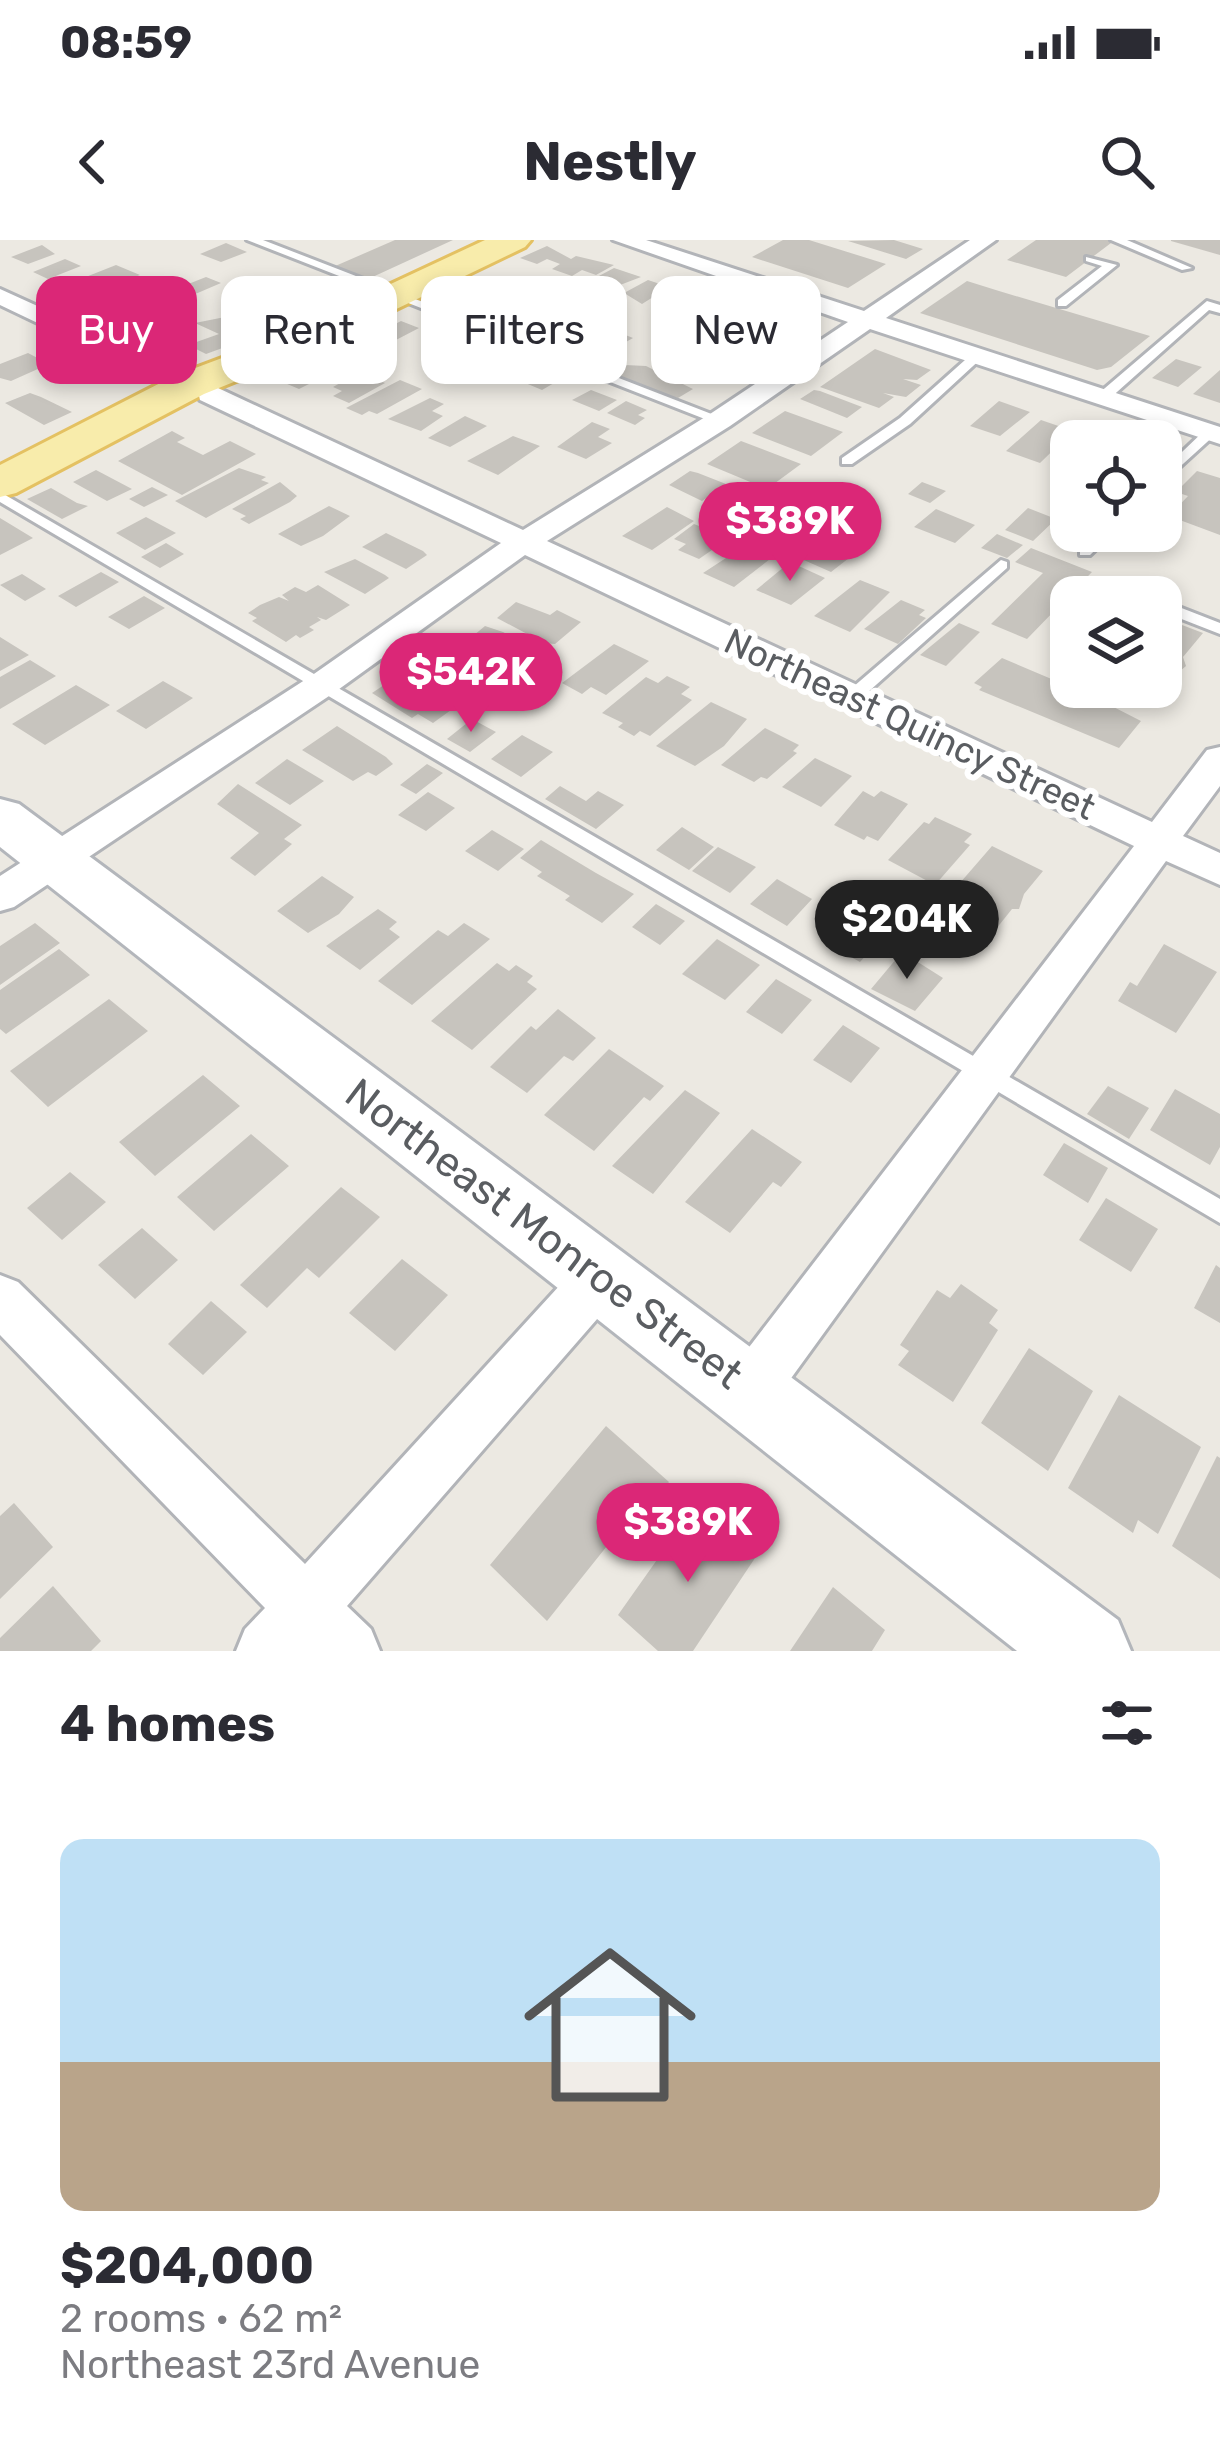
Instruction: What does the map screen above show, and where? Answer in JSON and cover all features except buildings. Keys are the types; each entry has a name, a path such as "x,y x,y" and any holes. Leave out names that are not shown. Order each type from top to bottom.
{"main road":[{"path":"397,295 514,240"},
{"path":"0,483 221,378"}],"street":[{"path":"624,240 1215,434"},
{"path":"28,878 323,683 523,542 720,420 985,240"},
{"name":"Northeast Quincy Street","path":"0,296 1220,870"},
{"path":"748,1391 1220,759"},
{"name":"Northeast Monroe Street","path":"0,818 28,878 600,1278 1088,1651"},
{"path":"267,1651 600,1278"},
{"path":"0,1298 349,1651"}],"lane":[{"path":"253,240 347,276"},
{"path":"1117,240 1186,268"},
{"path":"1062,303 1111,265 1090,259"},
{"path":"397,295 720,420"},
{"path":"1103,397 1208,305 1220,309"},
{"path":"847,461 905,422 980,355"},
{"path":"1182,462 1215,434"},
{"path":"0,496 1220,1212"},
{"path":"852,697 1001,565"},
{"path":"1182,614 1220,629"}]}
